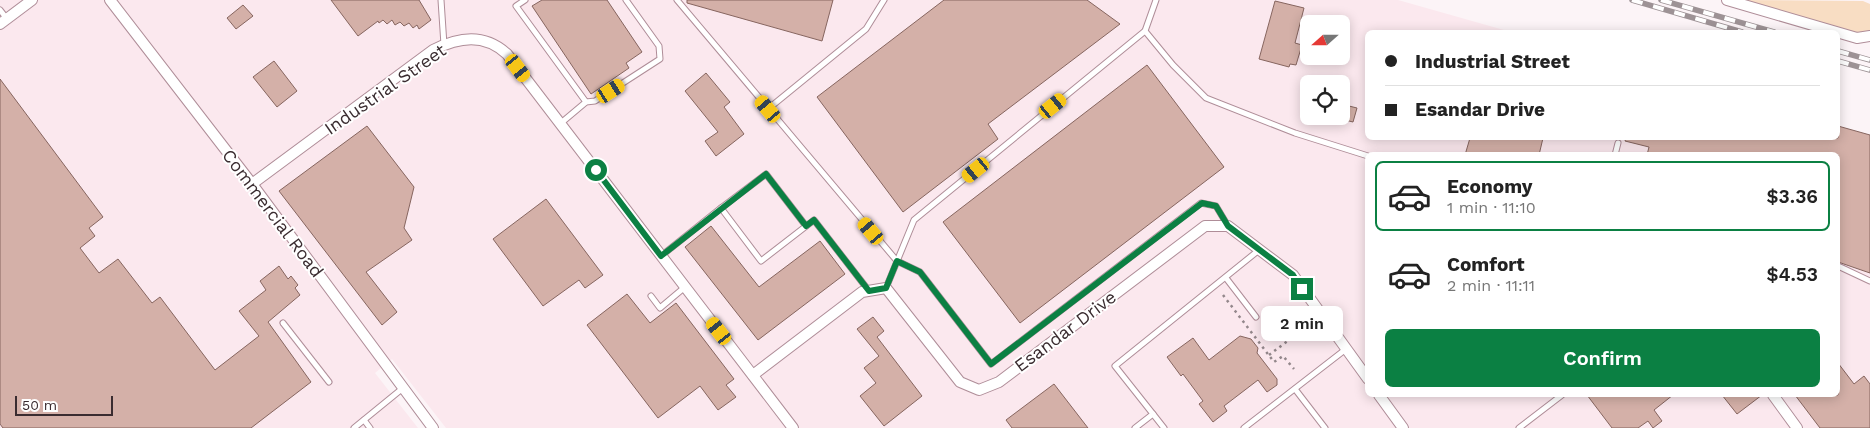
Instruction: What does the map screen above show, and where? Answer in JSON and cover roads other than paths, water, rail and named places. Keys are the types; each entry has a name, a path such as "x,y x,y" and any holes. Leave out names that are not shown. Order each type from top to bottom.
{"street":[{"path":"3,22 32,0"},
{"name":"Commercial Road","path":"110,0 252,184 433,428"},
{"path":"1727,0 1830,30"},
{"path":"1840,33 1857,38 1870,36"},
{"name":"Industrial Street","path":"252,184 427,55 444,45 474,38 500,47 793,428"},
{"name":"Esandar Drive","path":"886,288 960,382 978,390 999,382 1205,226 1228,226"},
{"path":"1228,226 1293,275 1365,375"},
{"path":"753,376 862,292 886,288"},
{"path":"1380,397 1403,428"},
{"path":"1775,397 1798,428"}],"lane":[{"path":"441,0 444,45"},
{"path":"525,0 516,6 586,102"},
{"path":"560,124 586,102 595,101 660,59 659,46 626,0"},
{"path":"677,0 897,261 920,272 991,364 1202,203 1216,206 1228,226"},
{"path":"768,109 866,29 884,0"},
{"path":"886,288 914,220 1145,31 1156,0"},
{"path":"0,10 3,22"},
{"path":"1145,31 1173,65 1206,98 1295,133 1365,155"},
{"path":"1616,152 1618,143"},
{"path":"661,256 766,174 806,226"},
{"path":"721,208 761,261 814,220 869,291"},
{"path":"1164,428 1115,366 1259,250"},
{"path":"1840,267 1870,281"},
{"path":"1226,278 1256,316"},
{"path":"651,296 660,308 685,287"},
{"path":"283,323 329,382"},
{"path":"1244,428 1346,349"},
{"path":"354,428 403,388"},
{"path":"1295,389 1325,428"},
{"path":"1518,428 1559,397"},
{"path":"1136,428 1153,414"},
{"path":"364,420 370,428"}],"railway":[{"path":"1632,0 1735,30"},
{"path":"1661,0 1767,30"},
{"path":"1840,52 1870,60"},
{"path":"1840,62 1870,70"}]}
